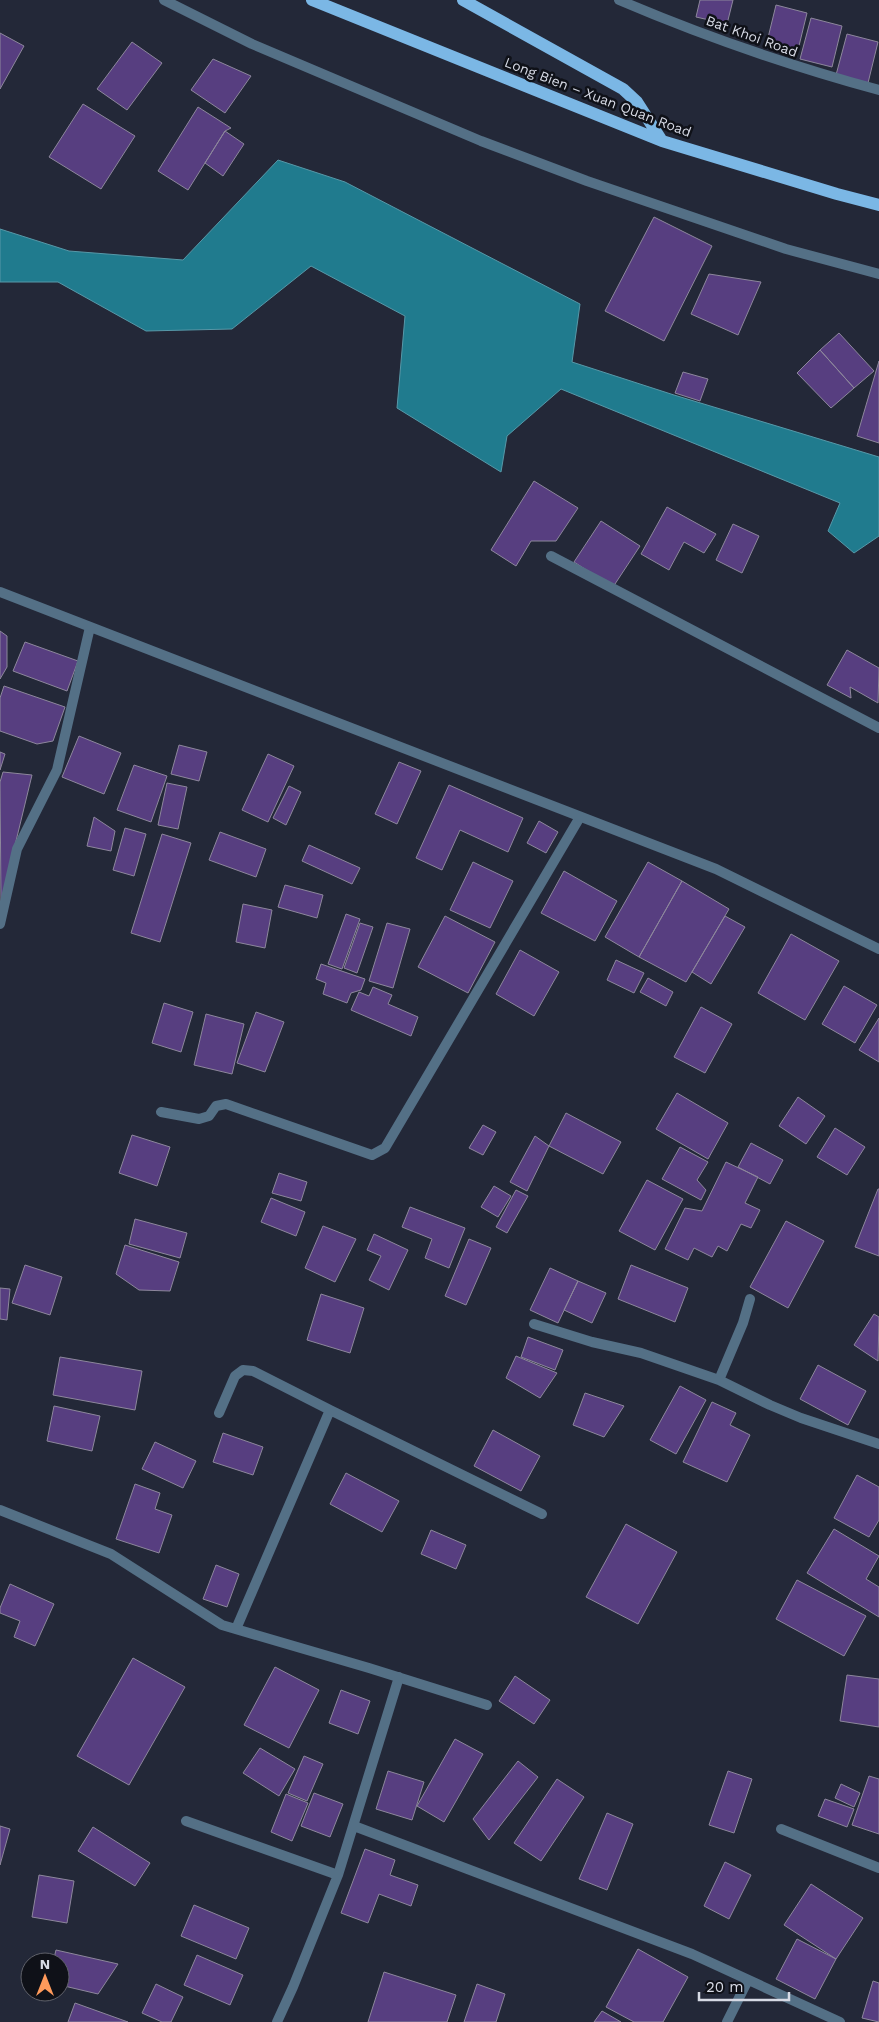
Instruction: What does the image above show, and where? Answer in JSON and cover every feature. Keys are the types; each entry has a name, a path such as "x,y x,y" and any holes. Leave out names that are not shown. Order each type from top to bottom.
{"main road":[{"name":"Long Bien – Xuan Quan Road","path":"312,0 662,141 879,205"},
{"path":"463,0 623,89 637,102 662,141"}],"street":[{"path":"164,0 252,44 490,145 587,181 786,249 879,274"},
{"name":"Bat Khoi Road","path":"619,0 661,18 806,70 879,90"},
{"path":"551,556 879,728"},
{"path":"0,592 716,869 879,949"},
{"path":"0,924 17,849 57,770 90,627"},
{"path":"161,1112 199,1119 209,1116 216,1106 226,1104 372,1155 385,1148 580,817"},
{"path":"719,1380 743,1323 750,1299"},
{"path":"534,1324 592,1342 641,1354 719,1380 801,1418 879,1444"},
{"path":"219,1413 235,1376 243,1370 253,1371 542,1514"},
{"path":"236,1629 330,1410"},
{"path":"0,1510 111,1554 222,1626 399,1677 487,1705"},
{"path":"277,2022 338,1875 399,1677"},
{"path":"186,1821 338,1875"},
{"path":"354,1826 692,1954 840,2022"},
{"path":"781,1829 879,1868"},
{"path":"727,2022 748,1980"}],"water":[{"path":"278,160 345,182 580,304 572,362 879,457 879,536 854,553 828,531 840,503 561,389 507,436 501,472 397,408 405,316 311,266 232,329 146,331 58,282 0,282 0,229 69,251 183,260"}],"building":[{"path":"700,0 733,0 727,24 696,17"},
{"path":"776,5 807,13 797,54 766,46"},
{"path":"811,18 842,26 832,67 800,59"},
{"path":"0,33 24,46 0,89"},
{"path":"847,34 878,42 868,83 836,75"},
{"path":"132,42 162,63 127,110 97,89"},
{"path":"213,59 251,76 225,113 191,90"},
{"path":"83,104 135,136 101,189 49,157"},
{"path":"198,107 231,128 225,131 188,190 158,171"},
{"path":"225,131 244,144 223,176 205,163"},
{"path":"654,217 712,246 664,341 605,311"},
{"path":"709,274 761,282 738,335 691,314"},
{"path":"839,333 874,371 854,388 820,350"},
{"path":"820,350 854,388 831,408 797,373"},
{"path":"879,361 879,443 857,436"},
{"path":"683,372 708,379 700,401 675,393"},
{"path":"534,481 578,508 556,541 531,541 516,566 491,550"},
{"path":"667,507 716,534 704,553 684,542 669,570 641,554"},
{"path":"601,521 640,546 613,587 574,562"},
{"path":"733,524 759,536 742,573 716,560"},
{"path":"0,631 7,636 7,667 0,679"},
{"path":"25,642 78,661 67,691 13,671"},
{"path":"847,650 879,668 878,703 850,687 851,698 827,685"},
{"path":"4,686 65,707 53,741 37,744 0,731 0,698"},
{"path":"79,736 121,753 104,794 62,777"},
{"path":"179,745 207,752 199,781 171,774"},
{"path":"0,752 5,754 0,770"},
{"path":"268,754 294,766 268,822 242,810"},
{"path":"399,762 421,771 397,824 375,814"},
{"path":"134,765 167,776 151,822 117,810"},
{"path":"3,772 32,775 1,903 0,782"},
{"path":"167,783 187,787 178,829 158,825"},
{"path":"449,785 523,818 508,852 460,830 442,870 416,858"},
{"path":"289,786 301,792 286,825 273,818"},
{"path":"94,817 115,831 111,851 87,846"},
{"path":"539,821 558,832 546,853 527,843"},
{"path":"125,828 146,834 134,876 113,870"},
{"path":"220,832 266,849 256,877 209,860"},
{"path":"162,834 191,843 160,942 131,933"},
{"path":"309,845 360,868 352,884 302,861"},
{"path":"473,862 513,881 490,928 450,910"},
{"path":"648,862 682,881 639,957 605,937"},
{"path":"564,871 617,901 595,941 541,913"},
{"path":"682,881 729,909 686,982 639,957"},
{"path":"285,885 323,895 317,918 278,907"},
{"path":"243,904 272,910 265,948 236,942"},
{"path":"346,914 360,919 342,969 328,964"},
{"path":"445,916 495,942 468,993 418,967"},
{"path":"725,916 745,927 711,984 692,972"},
{"path":"360,923 373,927 357,973 344,968"},
{"path":"387,923 410,929 393,988 369,981"},
{"path":"791,934 839,961 805,1020 758,993"},
{"path":"520,950 559,972 534,1016 496,994"},
{"path":"616,960 644,973 634,993 607,980"},
{"path":"321,964 365,979 361,990 351,993 347,1003 323,994 326,983 316,979"},
{"path":"648,978 673,992 666,1006 640,992"},
{"path":"844,986 877,1005 855,1043 822,1024"},
{"path":"373,987 392,995 388,1004 418,1017 411,1036 351,1010 359,992 369,996"},
{"path":"164,1003 193,1012 181,1052 152,1043"},
{"path":"701,1007 732,1024 705,1073 674,1057"},
{"path":"256,1012 284,1022 265,1072 237,1063"},
{"path":"206,1014 244,1024 232,1074 194,1065"},
{"path":"879,1018 879,1062 859,1050"},
{"path":"677,1093 728,1123 708,1159 656,1129"},
{"path":"798,1097 825,1116 806,1144 779,1126"},
{"path":"566,1113 621,1142 603,1174 549,1146"},
{"path":"483,1125 496,1132 483,1155 469,1148"},
{"path":"835,1128 865,1147 847,1175 817,1157"},
{"path":"132,1135 170,1147 157,1186 119,1173"},
{"path":"535,1136 549,1146 527,1191 510,1182"},
{"path":"751,1143 783,1160 770,1184 738,1167"},
{"path":"680,1147 708,1162 697,1180 706,1190 701,1200 662,1179"},
{"path":"726,1162 758,1177 745,1203 760,1210 751,1228 741,1224 727,1251 718,1246 712,1257 694,1248 688,1260 665,1249 685,1208 702,1211"},
{"path":"279,1173 307,1182 301,1201 272,1193"},
{"path":"647,1180 683,1199 655,1250 619,1231"},
{"path":"494,1186 511,1196 498,1217 481,1207"},
{"path":"879,1189 879,1256 855,1247"},
{"path":"516,1190 528,1196 507,1233 496,1227"},
{"path":"271,1198 305,1212 296,1236 261,1222"},
{"path":"410,1207 465,1228 449,1268 425,1258 432,1239 402,1227"},
{"path":"135,1219 187,1233 180,1258 129,1244"},
{"path":"786,1221 824,1241 788,1308 750,1287"},
{"path":"323,1226 356,1239 335,1282 305,1268"},
{"path":"374,1234 408,1250 389,1290 369,1280 381,1256 367,1250"},
{"path":"469,1239 491,1248 466,1305 445,1296"},
{"path":"125,1245 179,1262 170,1291 139,1290 116,1274"},
{"path":"25,1265 62,1277 50,1315 12,1303"},
{"path":"631,1265 688,1288 675,1322 618,1299"},
{"path":"550,1268 578,1281 558,1323 530,1310"},
{"path":"578,1281 606,1293 592,1323 564,1310"},
{"path":"0,1288 10,1289 7,1320 0,1319"},
{"path":"321,1294 364,1308 350,1353 307,1340"},
{"path":"874,1314 879,1317 878,1361 854,1345"},
{"path":"528,1337 563,1350 555,1370 521,1357"},
{"path":"516,1356 557,1373 540,1398 506,1378"},
{"path":"60,1357 142,1371 135,1410 53,1395"},
{"path":"818,1365 866,1391 848,1425 800,1399"},
{"path":"680,1386 706,1400 676,1454 650,1440"},
{"path":"585,1393 624,1406 604,1437 573,1425"},
{"path":"712,1402 736,1413 730,1425 750,1435 727,1482 683,1462"},
{"path":"54,1406 100,1416 92,1451 47,1441"},
{"path":"493,1430 540,1456 521,1491 474,1466"},
{"path":"223,1433 263,1447 253,1475 213,1462"},
{"path":"155,1442 196,1461 183,1488 142,1469"},
{"path":"346,1473 399,1501 382,1532 330,1504"},
{"path":"857,1475 879,1487 879,1520 869,1537 834,1518"},
{"path":"135,1484 160,1493 155,1509 172,1515 159,1553 116,1539"},
{"path":"626,1524 677,1552 638,1624 586,1597"},
{"path":"834,1529 879,1556 866,1579 879,1587 879,1617 807,1573"},
{"path":"431,1530 466,1545 456,1569 421,1554"},
{"path":"216,1565 239,1574 227,1607 203,1599"},
{"path":"797,1580 866,1616 844,1656 776,1619"},
{"path":"10,1584 54,1604 35,1646 14,1637 20,1621 0,1613 0,1608"},
{"path":"133,1658 185,1687 129,1785 77,1756"},
{"path":"275,1667 319,1690 289,1748 244,1725"},
{"path":"847,1675 879,1679 879,1727 840,1721"},
{"path":"515,1676 550,1700 534,1724 499,1701"},
{"path":"341,1690 370,1701 358,1734 329,1723"},
{"path":"455,1739 483,1754 444,1822 417,1806"},
{"path":"260,1748 295,1769 279,1796 243,1773"},
{"path":"304,1756 323,1764 307,1801 288,1793"},
{"path":"518,1761 538,1777 489,1840 473,1819"},
{"path":"388,1771 424,1782 412,1820 376,1809"},
{"path":"728,1771 752,1779 734,1833 709,1825"},
{"path":"869,1776 879,1779 879,1834 852,1825"},
{"path":"557,1779 584,1797 541,1861 514,1843"},
{"path":"841,1784 860,1793 854,1807 835,1798"},
{"path":"314,1793 343,1804 330,1837 301,1826"},
{"path":"286,1794 308,1803 292,1841 271,1832"},
{"path":"825,1799 854,1809 847,1827 818,1816"},
{"path":"607,1813 633,1824 607,1890 579,1879"},
{"path":"0,1826 10,1829 0,1865"},
{"path":"93,1827 150,1863 135,1886 78,1851"},
{"path":"365,1849 395,1860 390,1875 418,1885 411,1906 379,1894 368,1923 341,1913"},
{"path":"725,1862 751,1875 729,1919 704,1906"},
{"path":"39,1875 74,1881 67,1923 32,1917"},
{"path":"811,1884 863,1918 836,1959 784,1925"},
{"path":"194,1905 249,1928 236,1959 181,1936"},
{"path":"797,1939 836,1959 815,1999 776,1979"},
{"path":"638,1949 688,1977 663,2022 634,2022 606,2007"},
{"path":"70,1953 118,1964 98,1994 70,1987"},
{"path":"197,1955 243,1975 230,2005 184,1985"},
{"path":"384,1972 456,1995 447,2022 368,2022"},
{"path":"873,1981 879,1983 879,2022 862,2018"},
{"path":"156,1984 183,1997 171,2022 162,2022 142,2013"},
{"path":"477,1984 505,1994 496,2022 464,2022"},
{"path":"75,2003 128,2022 68,2022"},
{"path":"602,2011 621,2022 594,2022"}]}
